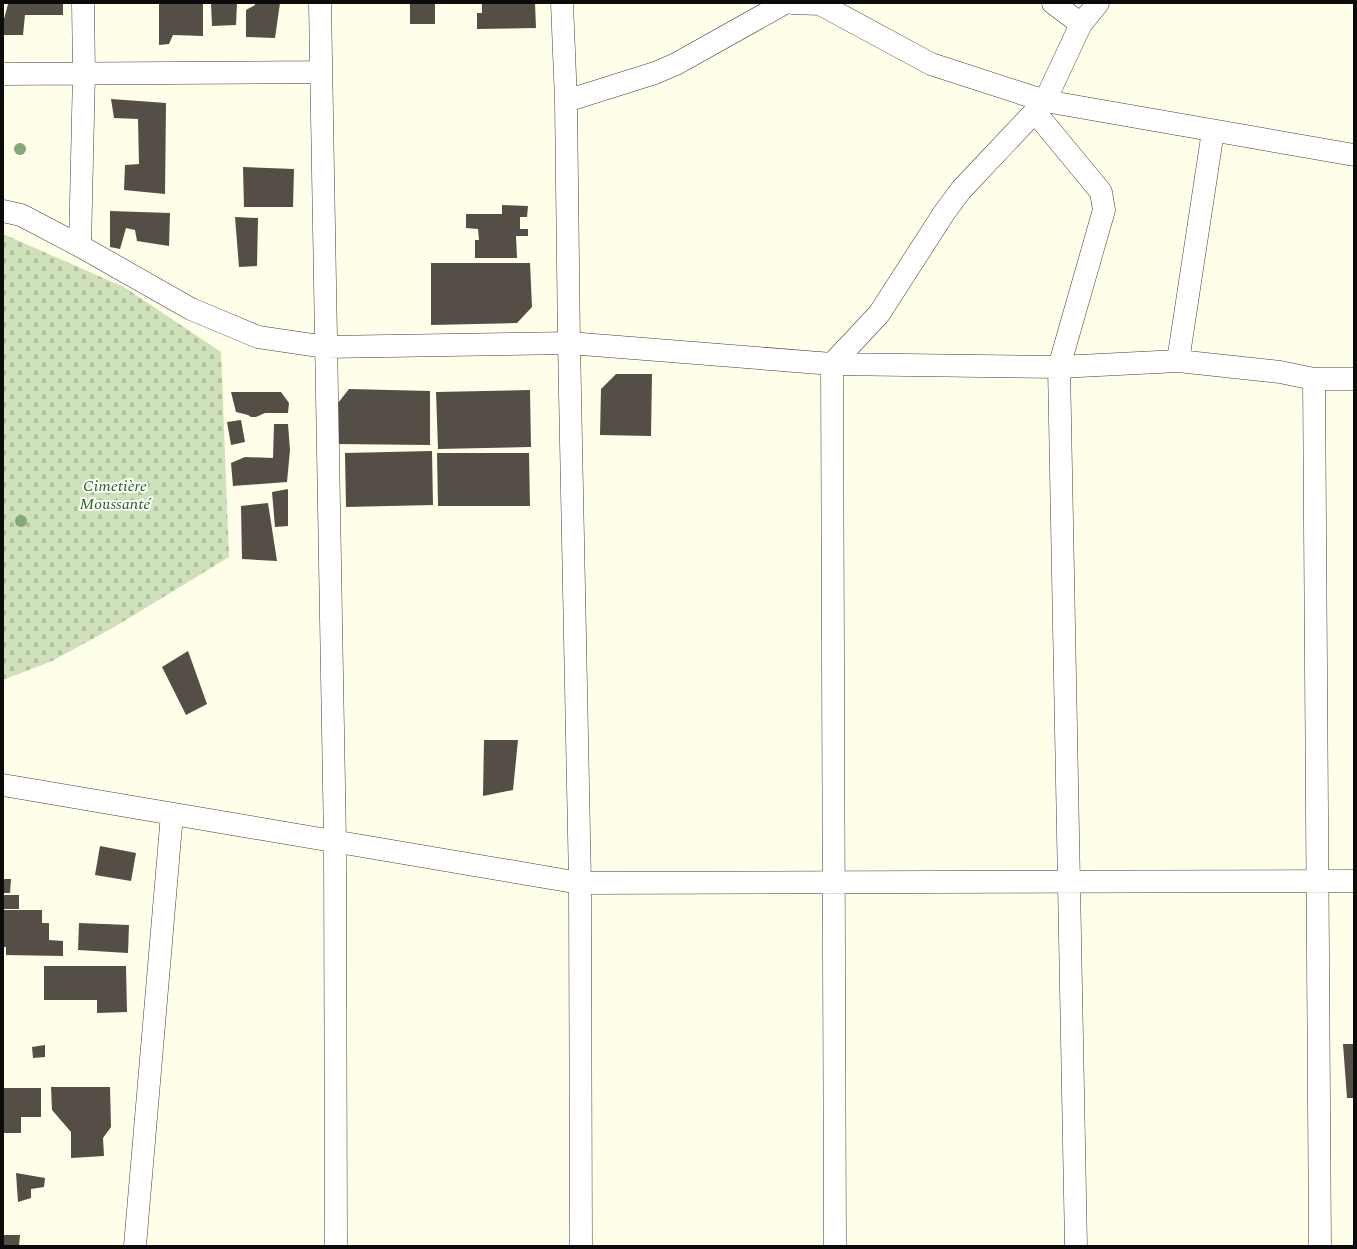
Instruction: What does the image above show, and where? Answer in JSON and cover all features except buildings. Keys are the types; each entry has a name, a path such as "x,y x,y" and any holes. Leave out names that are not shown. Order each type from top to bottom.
{"street":[{"path":"80,246 84,3"},
{"path":"320,3 335,842 336,1246"},
{"path":"562,3 566,101 569,343 580,883 581,1246"},
{"path":"566,101 655,73 676,64 785,3"},
{"path":"792,3 820,4 851,10 931,64 1040,106 1213,131 1354,155"},
{"path":"1053,3 1081,24"},
{"path":"835,1246 832,364 879,314 944,213 961,190 1040,106 1081,24 1098,3"},
{"path":"3,74 321,72"},
{"path":"1040,106 1101,192 1104,210 1059,366 1076,1246"},
{"path":"1178,360 1213,131"},
{"path":"3,210 22,215 191,309 251,335 326,347 569,343 832,364 1059,366 1178,360 1280,372 1314,378 1354,379"},
{"path":"1314,378 1320,1246"},
{"path":"3,785 580,883 1354,881"},
{"path":"135,1246 172,814"}],"green space":[{"name":"Cimetière Moussanté","path":"3,234 124,287 221,352 229,557 116,626 52,661 3,680"}]}
